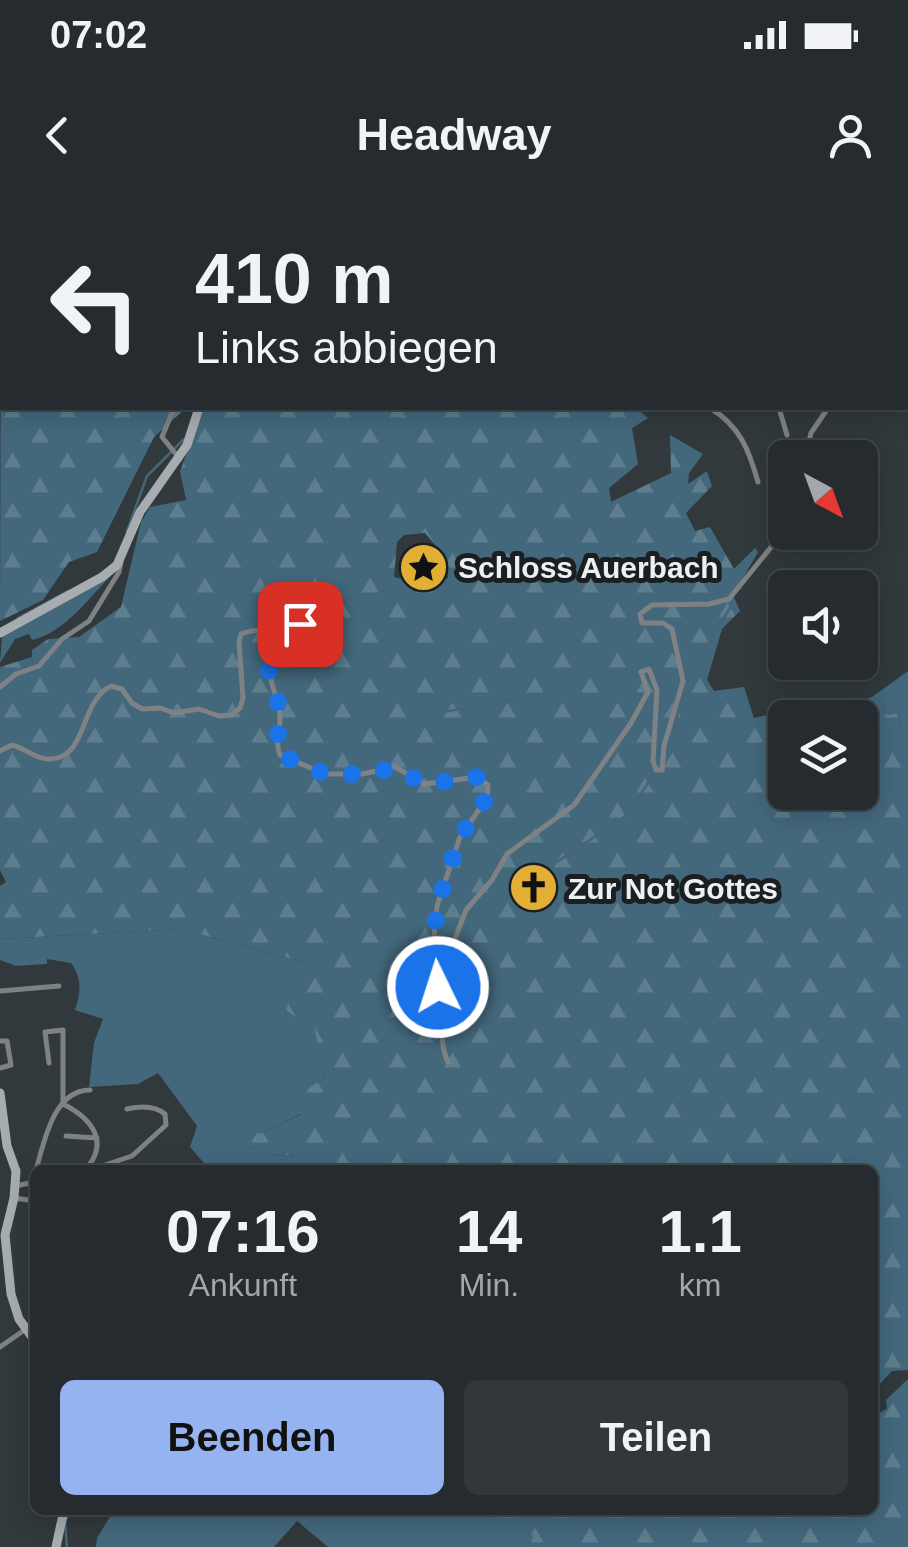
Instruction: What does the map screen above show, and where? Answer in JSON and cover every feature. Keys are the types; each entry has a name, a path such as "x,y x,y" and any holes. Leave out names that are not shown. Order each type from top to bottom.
{"main road":[{"path":"0,633 102,578 117,565 140,512 198,410"},
{"path":"0,1093 7,1146 16,1172 5,1235 11,1294 30,1334"},
{"path":"56,1547 63,1515"}],"street":[{"path":"173,410 161,433 175,454"},
{"path":"712,410 738,431 758,482"},
{"path":"780,410 786,435"},
{"path":"809,440 827,410"},
{"path":"437,974 445,964 466,910 492,880 507,854 574,805 631,723 648,692 641,675 644,669 652,673 657,690 653,738 656,770 664,768 665,740 682,685 682,669 671,627 660,622 642,623 640,614 652,605 709,604 729,599 769,550"},
{"path":"0,687 16,674 39,666 62,639 89,621 119,572 124,553"},
{"path":"0,752 12,746 45,759 60,756 82,734 91,704 111,686 122,688 142,709 177,713 195,708 219,716 232,715 243,698 239,642 242,634 249,629 279,630 298,624 302,632 280,642 270,660 270,681 280,714 276,746 280,755 322,773 362,774 398,768 422,784 478,777 488,785 487,798 460,837 437,906 432,968 437,974 443,1053 448,1062"},
{"path":"0,991 59,986"},
{"path":"49,1063 45,1032 63,1030 63,1104"},
{"path":"0,1041 7,1041 11,1065 0,1068"},
{"path":"37,1165 42,1140 63,1104 78,1090 90,1090"},
{"path":"63,1104 90,1120 97,1138 92,1165"},
{"path":"104,1165 138,1152 166,1122 165,1114 145,1106 127,1110"},
{"path":"66,1136 97,1138"},
{"path":"15,1192 30,1183"},
{"path":"15,1192 30,1199"},
{"path":"0,1347 26,1329"}],"green space":[{"path":"1,410 184,410 154,437 97,552 69,562 43,600 0,621"},
{"path":"203,410 638,410 648,418 632,428 638,464 609,488 611,502 671,473 670,435 703,454 689,473 688,484 707,471 712,486 686,513 695,531 710,527 734,569 755,548 758,552 733,595 740,611 722,629 707,680 714,691 744,687 754,718 768,715 768,810 878,810 878,700 888,715 897,713 904,742 908,742 908,1370 892,1371 878,1386 878,1165 312,1165 309,1156 266,1155 239,1143 239,1138 265,1132 302,1114 293,1099 324,1078 315,1030 286,1010 304,962 179,929 0,939 0,886 6,882 0,870 0,667 32,657 32,650 48,639 79,637 121,607 141,522 150,507 186,500 180,471","holes":["425,533 446,558 448,578 420,583 394,577 397,542 404,535"]},
{"path":"113,574 55,630 32,640 29,634 15,639 0,663 2,637"},
{"path":"908,671 908,742 904,743 897,713 888,715 882,708 884,704 872,697"},
{"path":"179,929 304,962 324,1078 294,1099 303,1113 265,1132 240,1138 239,1143 266,1155 310,1156 313,1165 206,1165 190,1147 197,1126 158,1073 138,1084 89,1087 94,1043 103,1019 75,1010 79,985 71,963 47,959 47,964 16,966 0,960 0,939"},
{"path":"908,1379 908,1547 530,1547 533,1536 476,1515 878,1515 878,1414 887,1409 886,1400"},
{"path":"111,1515 476,1515 534,1536 530,1547 328,1547 297,1521 274,1547 96,1547"}],"waterway":[{"path":"127,531 147,476 184,439"},
{"path":"18,618 68,591"},
{"path":"700,652 734,601"},
{"path":"675,724 688,666 694,657"},
{"path":"878,713 908,695"},
{"path":"426,715 513,700"},
{"path":"557,862 624,817 653,776"},
{"path":"717,945 718,904 724,891 799,810"},
{"path":"67,1515 67,1547"}],"place":[{"name":"Schloss Auerbach","path":"423,567"},
{"name":"Zur Not Gottes","path":"533,888"}],"route":[{"path":"300,624 302,632 280,642 270,660 270,681 280,714 276,740 280,755 325,774 362,774 395,768 422,784 478,777 488,785 484,804 460,837 437,906 432,968 438,987"}]}
